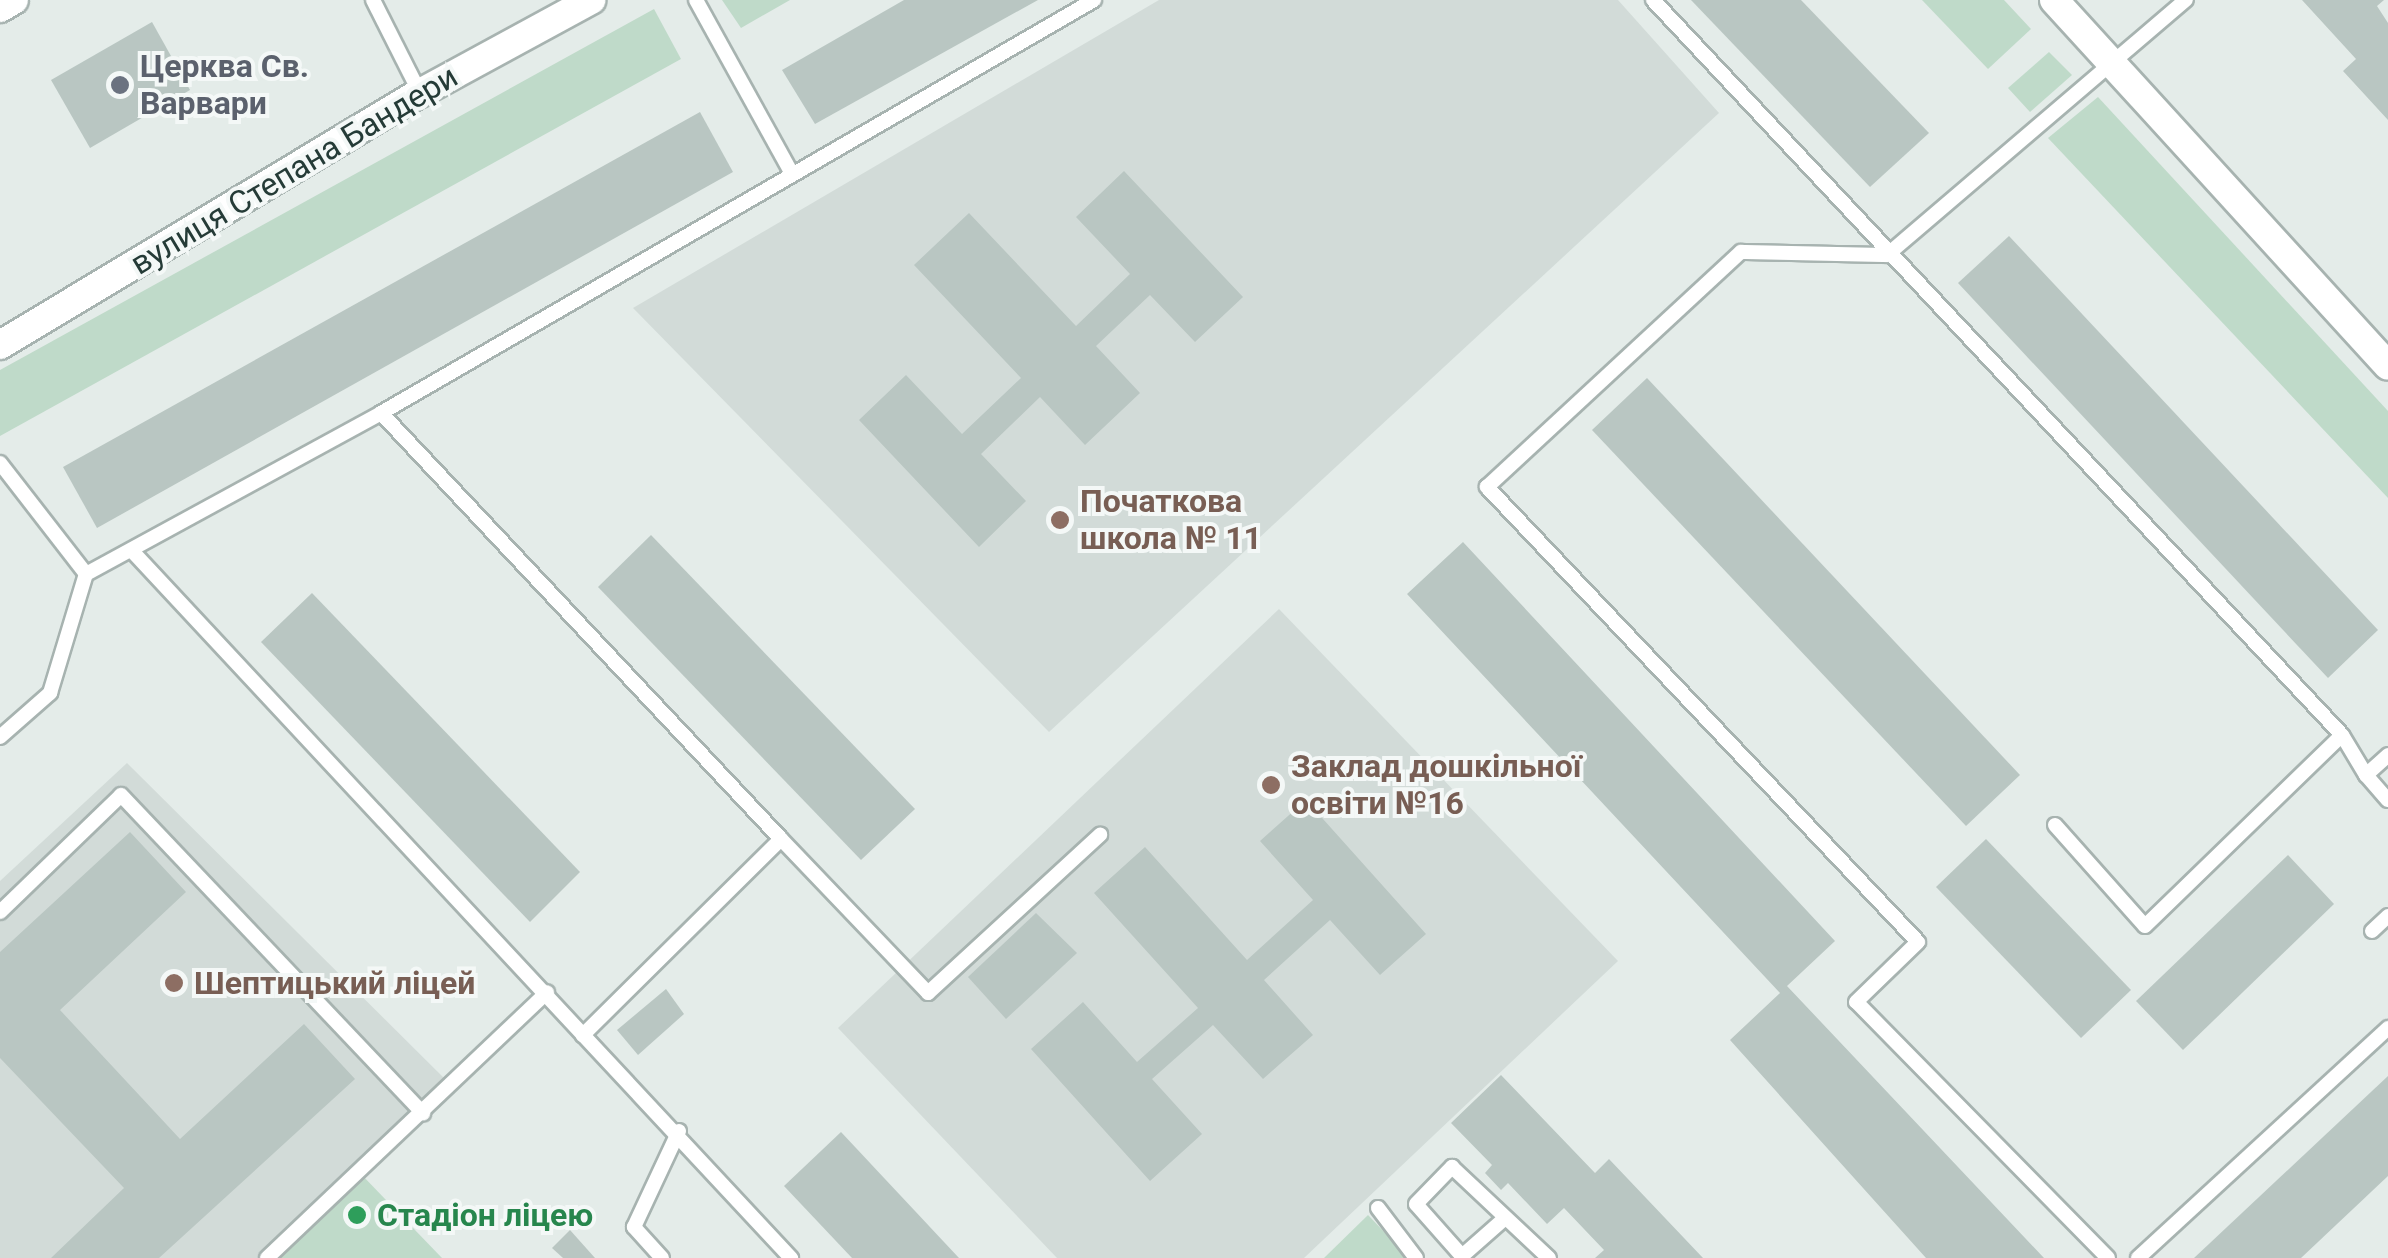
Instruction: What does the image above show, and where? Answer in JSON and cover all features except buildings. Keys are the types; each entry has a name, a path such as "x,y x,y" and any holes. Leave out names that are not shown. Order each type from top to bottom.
{"street":[{"path":"0,8 14,0"},
{"name":"вулиця Степана Бандери","path":"0,345 420,93 590,0"},
{"path":"2054,0 2388,366"}],"lane":[{"path":"372,0 420,93"},
{"path":"696,0 791,172"},
{"path":"0,736 50,694 86,574 134,553 381,413 791,172 1094,0"},
{"path":"1653,0 1887,255 2342,735 2366,775 2388,800"},
{"path":"2108,1258 1856,1002 1918,942 1487,487 1740,252 1887,255 2186,0"},
{"path":"381,413 928,993 1100,836"},
{"path":"0,463 86,574"},
{"path":"134,553 583,1035 679,1131 791,1258"},
{"path":"2055,825 2145,926 2342,735"},
{"path":"2366,775 2388,755"},
{"path":"0,912 122,795 424,1113"},
{"path":"583,1035 781,838"},
{"path":"2372,931 2388,916"},
{"path":"267,1258 424,1113 547,992"},
{"path":"2138,1258 2388,1028"},
{"path":"662,1258 634,1228 679,1131"},
{"path":"1504,1219 1462,1256 1416,1204 1452,1167 1548,1258"},
{"path":"1378,1208 1416,1258"}],"shaded area":[{"name":"Початкова школа № 11","path":"1159,0 1618,0 1719,113 1049,732 633,308"},
{"name":"Заклад дошкільної освіти №16","path":"1279,609 1618,961 1304,1258 1057,1258 838,1028"},
{"name":"Шептицький ліцей","path":"127,763 451,1085 267,1258 0,1258 0,881"}],"green space":[{"path":"722,0 790,0 741,28"},
{"path":"1922,0 2004,0 2031,29 1988,69"},
{"path":"654,9 681,59 0,436 0,370"},
{"path":"2049,52 2072,75 2030,112 2008,88"},
{"path":"2098,97 2388,411 2388,498 2048,138"},
{"name":"Стадіон ліцею","path":"359,1172 442,1258 267,1258"},
{"path":"1368,1215 1409,1258 1324,1258"}],"place":[{"name":"Церква Св. Варвари","path":"120,85"},
{"name":"Початкова школа № 11","path":"1060,520"},
{"name":"Заклад дошкільної освіти №16","path":"1271,785"},
{"name":"Шептицький ліцей","path":"174,983"},
{"name":"Стадіон ліцею","path":"357,1215"}]}
